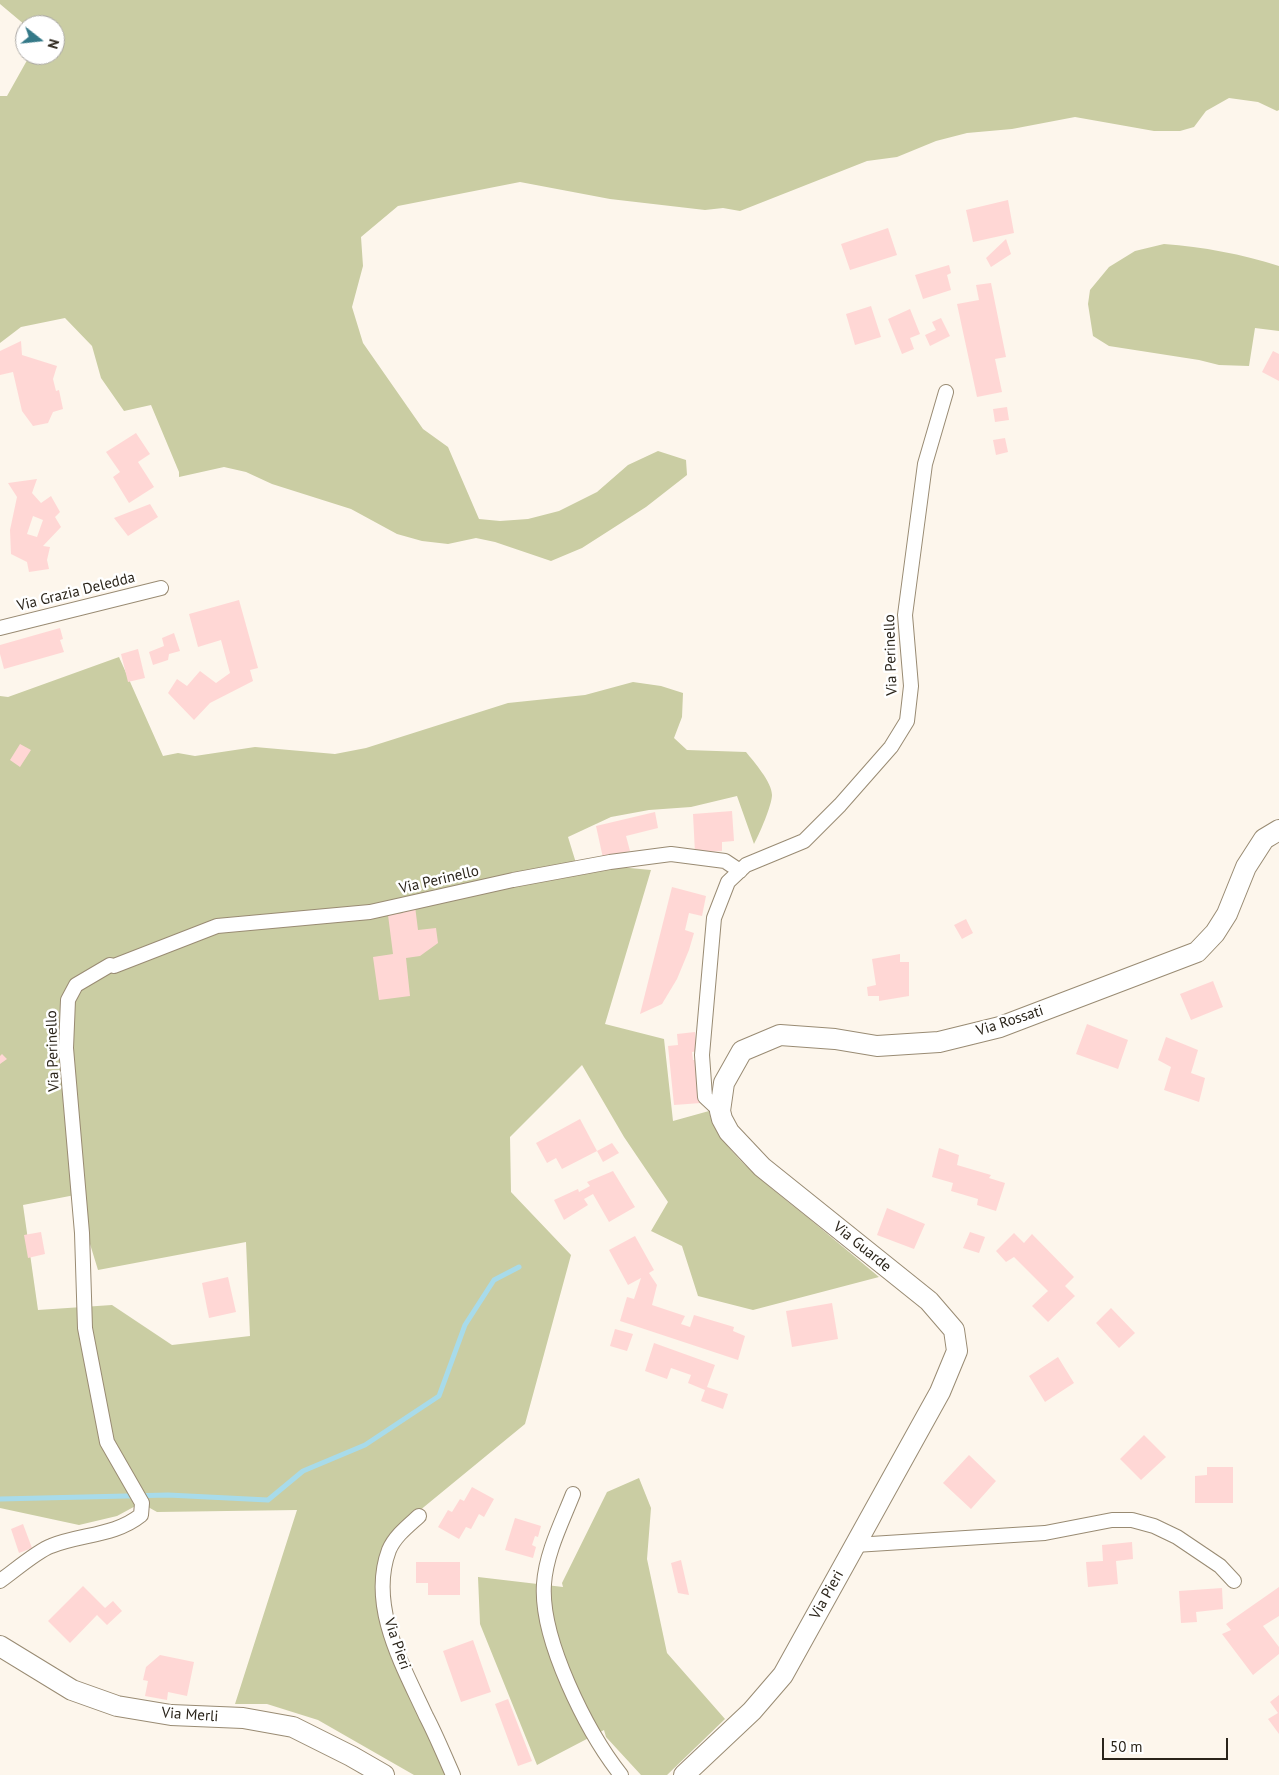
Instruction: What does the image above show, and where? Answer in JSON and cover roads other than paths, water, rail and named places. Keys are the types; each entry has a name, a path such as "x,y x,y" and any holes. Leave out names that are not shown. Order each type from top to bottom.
{"street":[{"name":"Via Perinello","path":"721,1115 705,1098 702,1055 714,918 728,882 746,865 804,842 891,747 907,721 911,686 905,615 925,464 946,392"},
{"name":"Via Grazia Deledda","path":"0,628 161,588"},
{"name":"Via Rossati","path":"721,1115 724,1083 742,1050 780,1035 835,1039 877,1046 938,1042 1000,1027 1197,952 1215,933 1227,914 1246,866 1264,839 1279,830"},
{"name":"Via Perinello","path":"0,1581 50,1546 105,1532 131,1523 141,1515 142,1504 107,1442 85,1328 82,1233 66,1048 68,1000 76,985 110,965 114,966 217,926 370,912 522,878 610,862 671,854 725,860 740,871"},
{"name":"Via Guarde","path":"721,1115 730,1132 762,1167 929,1301 954,1330 957,1351 940,1392"},
{"name":"Via Pieri","path":"684,1775 752,1711 783,1675 940,1392"},
{"path":"573,1494 549,1558 544,1585 547,1618 554,1643 575,1698 590,1728 621,1775"},
{"name":"Via Pieri","path":"419,1516 399,1534 390,1549 383,1573 382,1592 388,1622 403,1666 453,1775"},
{"path":"855,1545 1045,1533 1112,1520 1132,1520 1154,1526 1177,1537 1220,1566 1234,1581"},
{"name":"Via Merli","path":"0,1646 72,1690 117,1706 171,1715 243,1718 293,1727 384,1775"}],"waterway":[{"path":"0,1499 168,1495 268,1500 303,1471 365,1445 439,1396 465,1325 494,1280 519,1267"}]}
